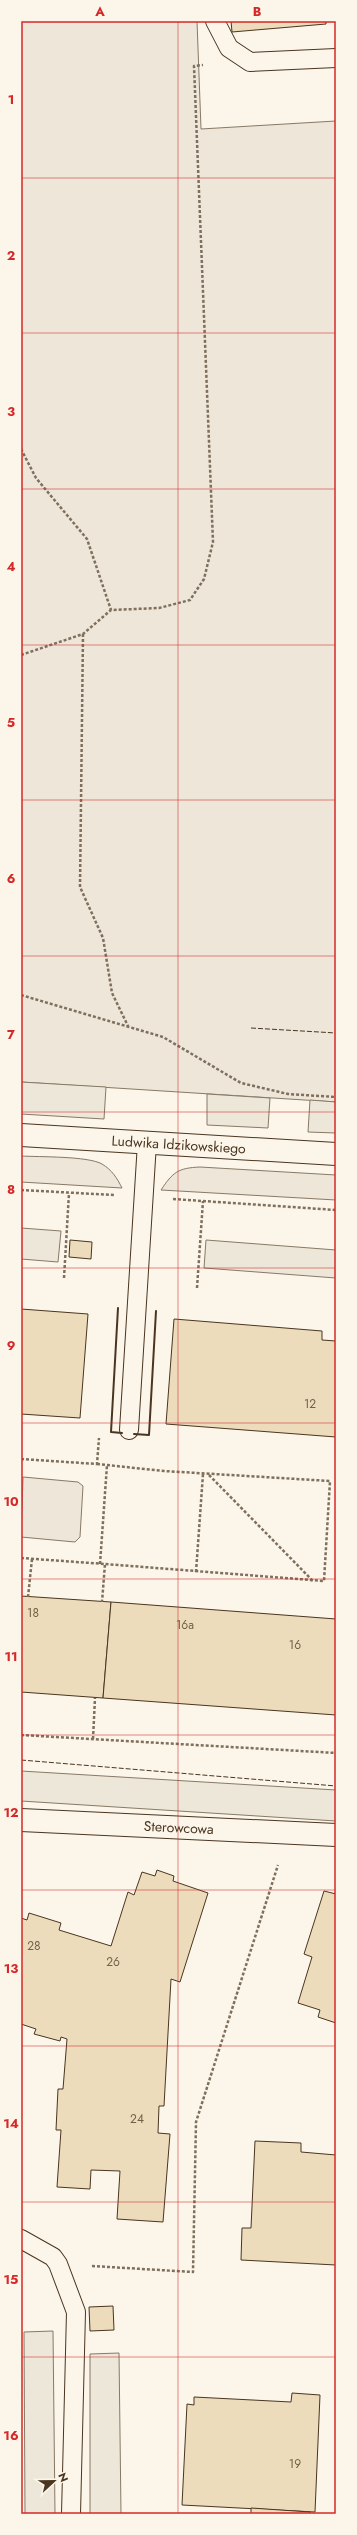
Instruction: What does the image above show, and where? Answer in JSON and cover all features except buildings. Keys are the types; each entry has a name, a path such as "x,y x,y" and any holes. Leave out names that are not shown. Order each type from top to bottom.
{"street":[{"name":"Ludwika Idzikowskiego","path":"21,1135 336,1154"},
{"name":"Sterowcowa","path":"21,1820 336,1835"}],"lane":[{"path":"215,21 229,48 250,62 336,58"},
{"path":"129,1430 148,1143"},
{"path":"21,2239 53,2257 58,2264 76,2312 71,2514"}],"path":[{"path":"21,655 83,634 111,610 159,608 190,600 204,579 213,542 194,66 210,64 229,48"},
{"path":"21,449 36,478 87,539 111,610"},
{"path":"83,634 80,887 103,938 112,993 128,1026"},
{"path":"21,994 164,1036 241,1083 288,1094 336,1097"},
{"path":"21,1190 336,1210"},
{"path":"64,1278 69,1193"},
{"path":"197,1288 203,1201"},
{"path":"97,1464 99,1433"},
{"path":"21,1459 97,1464 203,1474 330,1481 324,1582 21,1558"},
{"path":"100,1564 107,1465"},
{"path":"196,1572 203,1474"},
{"path":"209,1474 313,1581"},
{"path":"28,1597 32,1559"},
{"path":"102,1602 105,1564"},
{"path":"93,1739 95,1698"},
{"path":"21,1735 336,1753"},
{"path":"58,2264 193,2272 196,2122 288,1832"}],"shaded area":[{"path":"21,21 197,21 201,129 336,121 336,1102 21,1082"},
{"path":"21,1082 106,1087 104,1119 21,1114"},
{"path":"207,1094 270,1098 268,1128 207,1125"},
{"path":"310,1100 336,1102 336,1133 308,1132"},
{"path":"21,1156 75,1158 95,1161 106,1166 122,1188 21,1182"},
{"path":"200,1167 336,1175 336,1200 161,1190 169,1179 177,1172 186,1168"},
{"path":"21,1228 61,1231 58,1262 21,1259"},
{"path":"206,1240 336,1250 336,1278 204,1268"},
{"path":"23,1477 78,1482 83,1486 80,1537 75,1542 21,1537"},
{"path":"21,1771 336,1790 336,1821 21,1801"},
{"path":"53,2331 55,2514 25,2514 24,2332"},
{"path":"119,2353 121,2514 90,2514 90,2354"}],"fence":[{"path":"251,1028 336,1033"},
{"path":"21,1760 336,1786"}],"wall":[{"path":"118,1308 111,1432 122,1433"},
{"path":"134,1434 149,1435 156,1311"}]}
